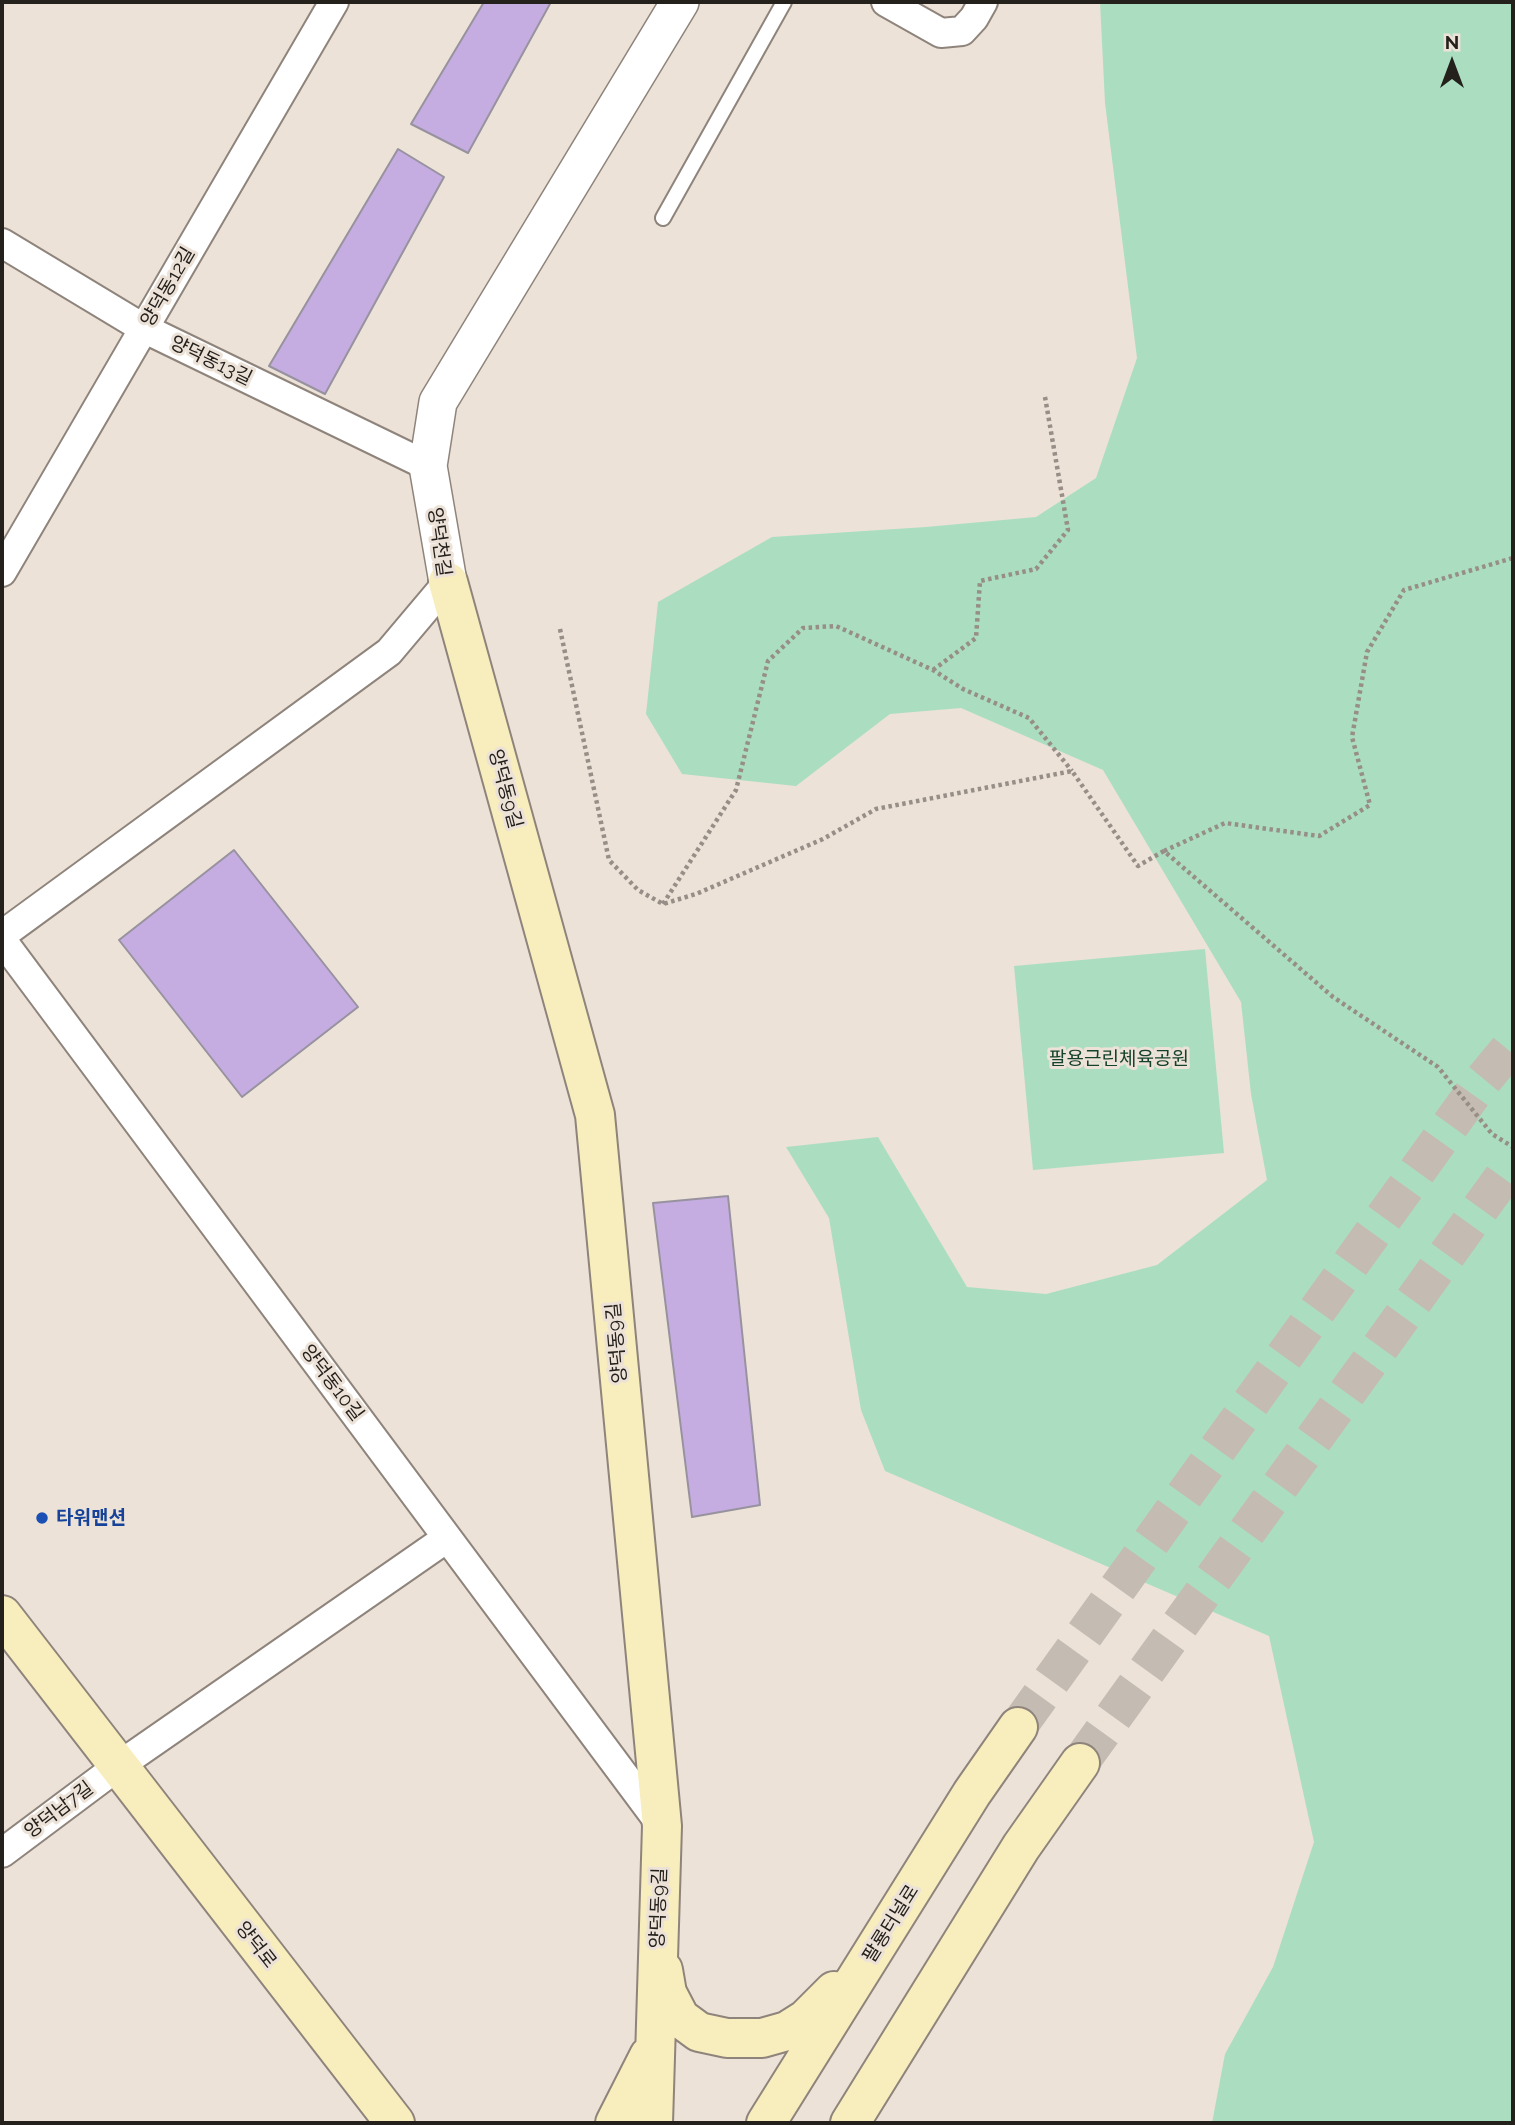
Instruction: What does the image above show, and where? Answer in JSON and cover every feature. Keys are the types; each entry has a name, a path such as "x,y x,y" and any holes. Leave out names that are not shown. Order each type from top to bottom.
{"main road":[{"name":"양덕동9길","path":"448,582 595,1115 662,1826 653,2048 653,2123"},
{"name":"양덕로","path":"2,1615 386,2117"},
{"name":"팔룡터널로","path":"766,2123 972,1793 1018,1727"},
{"path":"850,2123 1021,1847 1080,1763"},
{"path":"657,1943 667,1993 680,2018 699,2032 727,2038 762,2038 787,2031 806,2020 892,1923"},
{"path":"877,2123 943,1973"},
{"path":"615,2123 653,2048"}],"street":[{"name":"양덕동12길","path":"2,572 334,2"},
{"name":"양덕천길","path":"2,938 389,652 448,582 428,466 438,402 680,2"},
{"path":"886,2 941,33 962,30 974,18 983,2"},
{"name":"양덕동13길","path":"2,243 143,328 428,466"},
{"name":"양덕동10길","path":"2,938 662,1826"},
{"path":"117,1767 447,1538"},
{"name":"양덕남7길","path":"2,1853 117,1767"}],"lane":[{"path":"663,218 784,2"}],"path":[{"path":"933,670 976,638 980,581 1036,569 1068,530 1045,397"},
{"path":"663,904 736,790 768,661 803,628 836,626 933,670 963,689 1029,718 1072,771 1138,866 1164,851 1225,824 1319,836 1370,805 1352,737 1367,652 1404,590 1513,558"},
{"path":"560,629 609,860 638,890 663,904 696,894 823,839 876,809 1072,771"},
{"path":"1164,851 1333,997 1438,1067 1492,1134 1513,1147"}],"green space":[{"path":"1100,2 1513,2 1513,2123 1212,2123 1225,2054 1273,1967 1314,1842 1269,1636 885,1471 861,1410 829,1218 786,1147 878,1137 967,1287 1046,1294 1157,1265 1267,1180 1251,1094 1241,1002 1103,770 961,708 890,714 796,786 682,774 646,714 658,602 772,537 1036,517 1096,478 1137,358 1105,103"},
{"name":"팔용근린체육공원","path":"1205,949 1224,1153 1033,1170 1014,966"}],"building":[{"path":"484,2 551,2 468,153 411,124"},
{"path":"398,149 444,177 325,394 269,366"},
{"path":"234,850 358,1007 242,1097 119,940"},
{"path":"728,1196 760,1505 692,1517 653,1203"}],"tunnel":[{"path":"1018,1727 1479,1085 1513,1044"},
{"path":"1080,1763 1513,1163"}],"place":[{"name":"타워맨션","path":"42,1518"}]}
